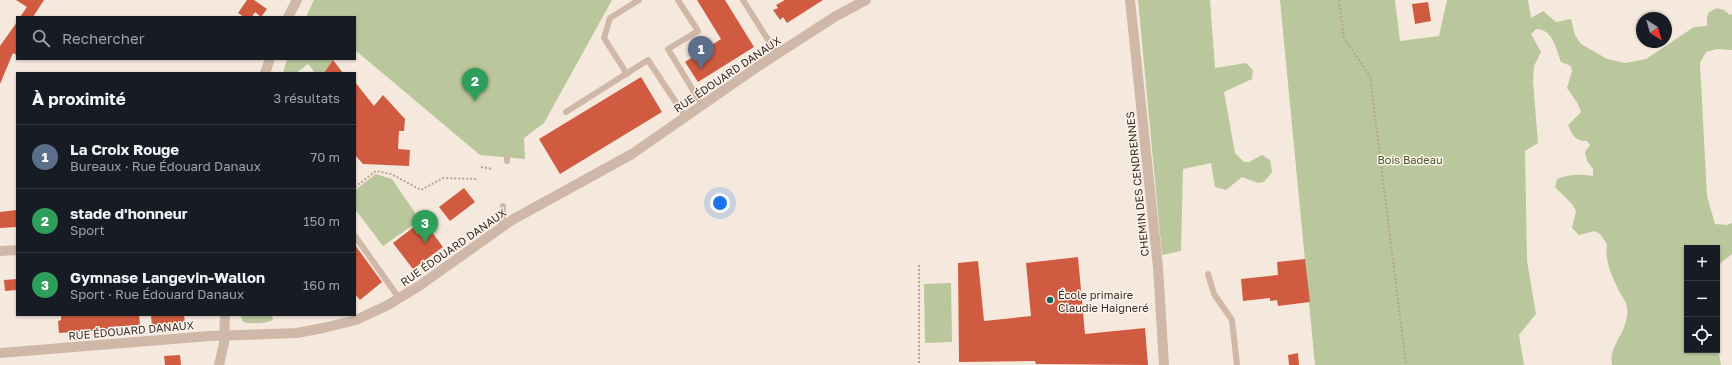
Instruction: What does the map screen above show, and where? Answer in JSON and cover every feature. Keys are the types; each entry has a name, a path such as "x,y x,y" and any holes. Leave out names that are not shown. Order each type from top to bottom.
{"street":[{"path":"289,16 297,0"},
{"name":"RUE ÉDOUARD DANAUX","path":"0,353 225,335 297,333 356,320 388,305 419,286 502,226 632,154 685,116 778,54 836,16 866,0"},
{"name":"CHEMIN DES CENDRENNES","path":"1130,0 1158,267 1164,365"},
{"path":"265,72 270,60"},
{"path":"0,251 16,250"},
{"path":"219,365 225,335 225,316"}],"lane":[{"path":"627,74 604,38 610,18 639,0"},
{"path":"678,0 698,32 668,49 702,105"},
{"path":"743,0 778,54"},
{"path":"566,112 648,60 685,116"},
{"path":"502,226 503,206"},
{"path":"356,237 399,298"},
{"path":"1208,274 1214,294 1232,320 1238,365"}],"path":[{"path":"1338,0 1344,38 1370,76 1406,365"},
{"path":"482,167 493,169"},
{"path":"356,187 376,172 391,174 421,190 443,178 478,179"},
{"path":"919,265 919,365"}],"green space":[{"path":"314,0 612,0 544,123 524,138 525,159 480,155 356,51 356,16 306,16"},
{"path":"1138,0 1210,0 1215,68 1246,63 1253,70 1252,79 1224,92 1235,153 1244,162 1249,162 1262,155 1270,160 1272,172 1264,182 1258,183 1242,177 1226,190 1215,187 1211,163 1183,169 1181,251 1162,255"},
{"name":"Bois Badeau","path":"1280,0 1395,0 1400,41 1439,36 1447,0 1528,0 1531,18 1543,11 1556,22 1571,19 1575,35 1581,44 1607,59 1625,63 1646,59 1662,48 1672,48 1672,42 1694,27 1707,26 1707,17 1709,12 1717,8 1724,10 1730,15 1732,14 1732,50 1717,49 1706,52 1700,63 1707,196 1715,224 1727,225 1732,223 1732,254 1720,264 1720,245 1684,245 1684,353 1719,353 1721,365 1612,365 1613,351 1623,331 1627,316 1627,307 1608,263 1606,250 1607,244 1601,235 1595,231 1579,235 1572,228 1576,211 1572,204 1555,187 1557,179 1575,175 1593,176 1593,169 1587,161 1585,152 1590,145 1587,141 1577,139 1571,132 1568,125 1581,112 1578,104 1567,88 1572,71 1571,66 1561,62 1550,36 1542,30 1536,29 1531,34 1541,52 1534,66 1533,81 1538,143 1525,151 1527,261 1536,314 1519,335 1524,365 1315,365"},
{"path":"287,60 333,60 325,72 314,72 308,64 297,72 283,72"},
{"path":"376,174 392,179 420,220 383,246 356,210 356,189"},
{"path":"951,283 952,342 925,343 924,284"},
{"path":"240,316 272,316 273,320 262,323 243,322"}],"building":[{"path":"16,0 44,0 34,16 21,16 27,7"},
{"path":"247,0 254,0 267,9 262,16 255,12 253,16 242,16 238,13"},
{"path":"697,0 725,0 754,47 698,82 685,62 721,39"},
{"path":"785,0 823,0 787,23 783,17 780,20 773,10 778,8 776,5"},
{"path":"1428,2 1431,21 1415,24 1412,4"},
{"path":"16,23 16,54 13,53 0,84 0,46"},
{"path":"333,60 342,72 325,72"},
{"path":"641,77 662,112 560,174 539,139"},
{"path":"356,83 374,106 383,95 405,119 404,131 399,131 398,149 410,150 409,166 363,164 356,156"},
{"path":"464,188 475,202 450,221 439,207"},
{"path":"16,210 16,227 0,228 0,212"},
{"path":"423,220 443,247 413,269 393,243"},
{"path":"356,246 382,282 360,300 356,295"},
{"path":"1078,257 1085,334 1145,328 1148,365 1036,364 1035,361 959,362 958,263 978,261 984,321 1031,316 1026,263"},
{"path":"1305,259 1310,302 1278,306 1277,300 1270,301 1270,298 1243,301 1241,279 1278,275 1277,262"},
{"path":"16,279 16,290 5,291 4,280"},
{"path":"61,316 139,316 140,325 108,327 108,330 59,333 58,321 61,320"},
{"path":"151,316 184,316 185,322 152,325"},
{"path":"1298,353 1299,365 1289,365 1288,355"},
{"path":"180,355 181,365 165,365 164,356"}],"place":[{"name":"La Croix Rouge","path":"701,69"},
{"name":"stade d'honneur","path":"475,101"},
{"name":"Gymnase Langevin-Wallon","path":"425,243"},
{"name":"École primaire Claudie Haigneré","path":"1050,300"}]}
